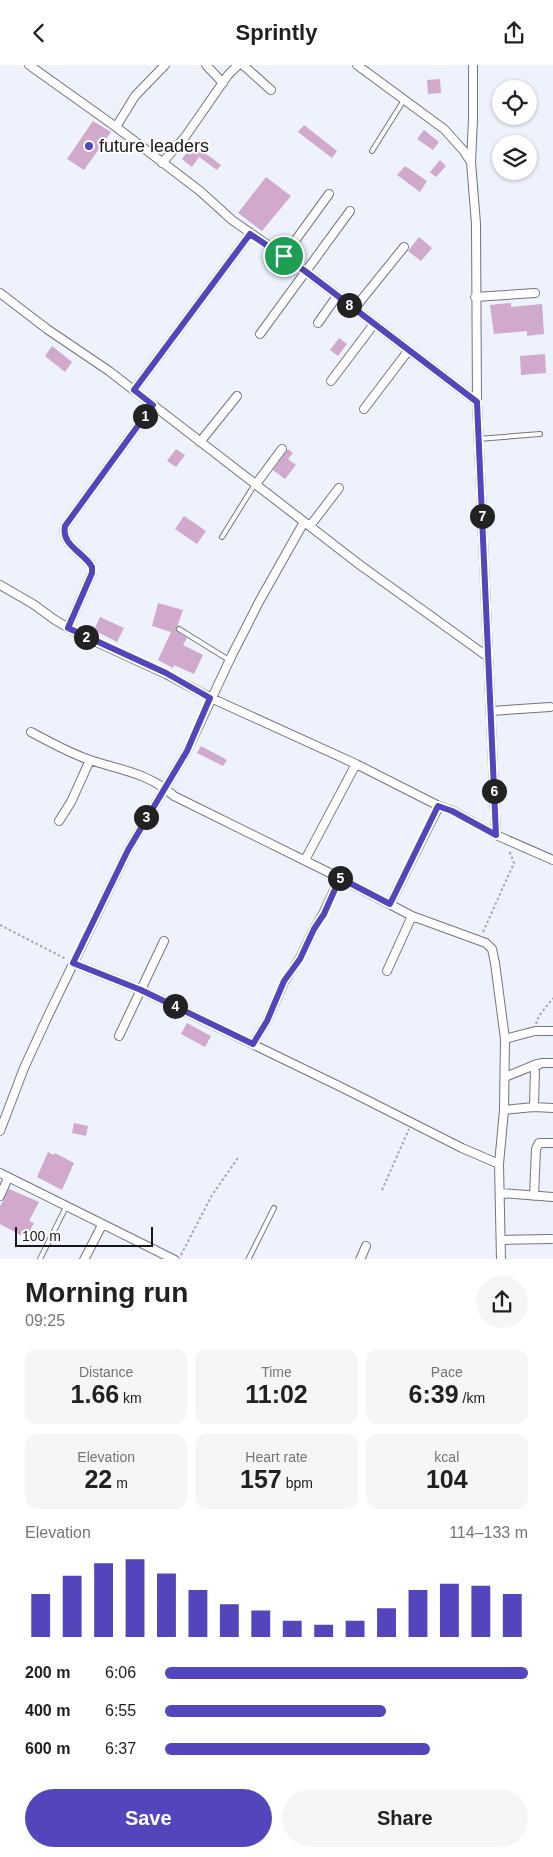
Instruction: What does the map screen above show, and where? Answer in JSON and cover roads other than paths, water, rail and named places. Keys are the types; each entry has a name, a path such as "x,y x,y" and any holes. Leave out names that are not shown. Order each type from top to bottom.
{"street":[{"path":"29,65 116,127 200,191 250,234 305,271 477,402"},
{"path":"116,127 135,96 165,65"},
{"path":"206,65 223,83"},
{"path":"162,163 185,137 238,65"},
{"path":"243,65 271,90"},
{"path":"357,65 444,129 463,149 471,162"},
{"path":"473,65 474,119 471,162 476,224 475,297 478,439 492,711 496,835"},
{"path":"284,256 329,194"},
{"path":"260,334 350,211"},
{"path":"134,390 250,234"},
{"path":"354,309 404,247"},
{"path":"0,293 47,329 109,371 360,565 488,657"},
{"path":"475,297 535,293"},
{"path":"318,323 337,296"},
{"path":"331,381 374,323"},
{"path":"364,409 408,351"},
{"path":"200,442 237,396"},
{"path":"68,628 92,573 92,567 66,540 65,526 153,405"},
{"path":"256,484 282,449"},
{"path":"0,1131 24,1068 128,850 187,751 210,698 260,600 307,524 338,488"},
{"path":"0,585 68,628 166,673 210,698 356,764 438,806 452,811 496,835 553,860"},
{"path":"492,711 550,707"},
{"path":"31,732 90,760 144,775 174,796 412,915 486,943 492,949 505,1039 504,1110 499,1164 501,1259"},
{"path":"59,821 71,802 90,760"},
{"path":"305,860 356,764"},
{"path":"390,904 438,806"},
{"path":"253,1044 267,1021 284,981 300,959 314,929 324,914 340,878"},
{"path":"387,971 412,915"},
{"path":"119,1036 164,941"},
{"path":"73,963 141,990 462,1148 499,1164"},
{"path":"505,1039 535,1031 553,1031"},
{"path":"505,1077 537,1064 553,1063"},
{"path":"534,1107 535,1067 537,1064"},
{"path":"504,1110 534,1107 553,1108"},
{"path":"534,1196 536,1149 539,1143 553,1143"},
{"path":"0,1173 174,1259"},
{"path":"0,1196 8,1178"},
{"path":"500,1193 553,1197"},
{"path":"84,1259 102,1225"},
{"path":"501,1240 551,1239"},
{"path":"360,1259 366,1246"}],"lane":[{"path":"372,151 404,100"},
{"path":"478,439 540,434"},
{"path":"222,537 256,484"},
{"path":"179,629 229,660"},
{"path":"40,1259 66,1207"},
{"path":"248,1259 274,1208"}],"place":[{"name":"future leaders","path":"89,146"}]}
